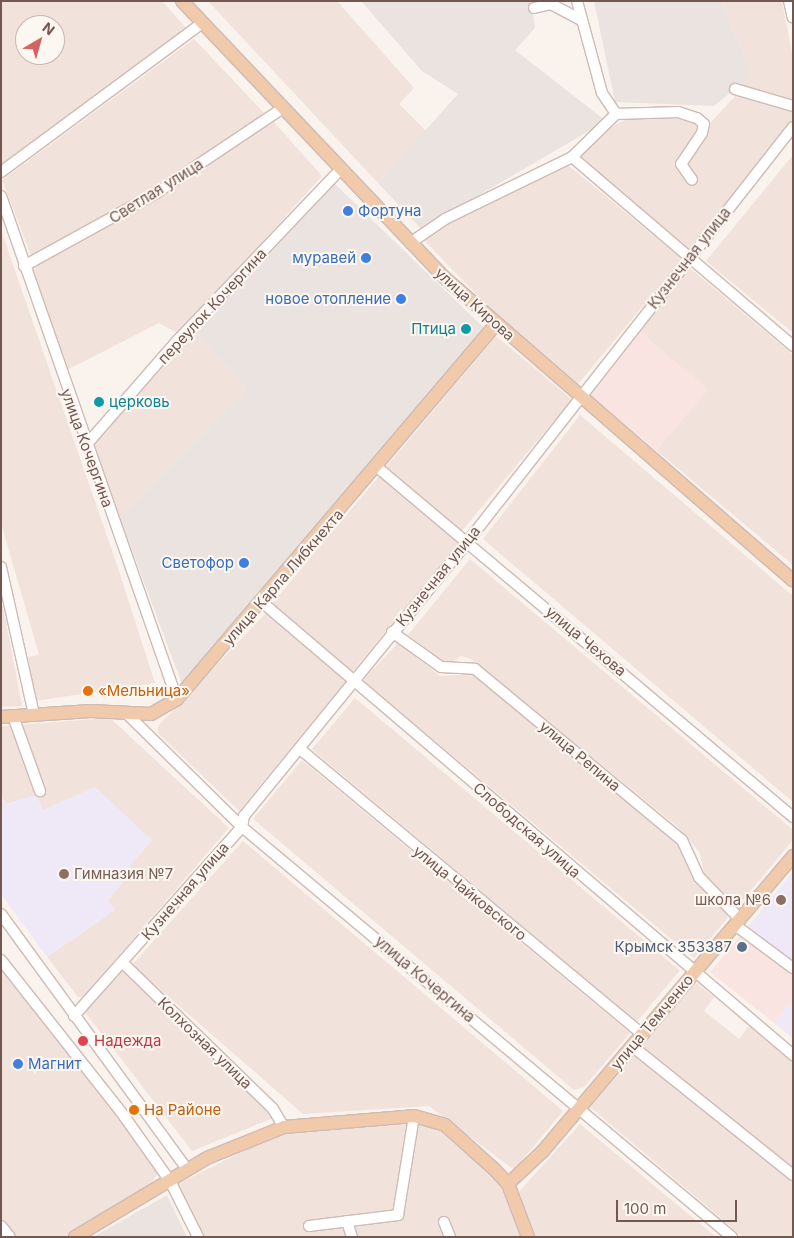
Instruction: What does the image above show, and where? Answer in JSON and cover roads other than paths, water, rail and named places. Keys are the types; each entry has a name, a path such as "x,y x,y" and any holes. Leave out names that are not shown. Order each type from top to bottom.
{"main road":[{"name":"улица Кирова","path":"182,1 410,243 496,324 793,581"},
{"name":"улица Карла Либкнехта","path":"7,716 151,714 177,699 263,602 496,324"},
{"name":"улица Темченко","path":"508,1184 580,1108 793,856"},
{"path":"75,1237 188,1170 242,1142 284,1127 414,1116 434,1120 460,1135 508,1184 528,1237"}],"street":[{"path":"577,1 578,18 602,93 616,114"},
{"path":"790,1 793,18"},
{"path":"534,8 551,4 578,18"},
{"path":"1,172 202,23"},
{"path":"735,89 793,106"},
{"name":"Светлая улица","path":"24,266 156,193 283,108"},
{"path":"410,243 444,218 572,157 616,114 678,112 697,118 704,124 702,133 681,164 692,180"},
{"name":"Кузнечная улица","path":"74,1016 242,826 244,816 468,541 793,127"},
{"path":"572,157 688,260 793,346"},
{"name":"переулок Кочергина","path":"87,444 177,341 340,170"},
{"name":"улица Кочергина","path":"1,196 177,699"},
{"name":"улица Чехова","path":"376,467 468,541 793,817"},
{"path":"1,567 34,715"},
{"name":"Слободская улица","path":"263,602 793,1055"},
{"name":"улица Репина","path":"392,632 441,667 475,669 682,840 699,877 737,922 793,968"},
{"name":"улица Кочергина","path":"126,713 242,826 732,1237"},
{"name":"улица Карла Либкнехта","path":"7,716 40,791"},
{"name":"улица Чайковского","path":"300,749 643,1035"},
{"path":"1,914 188,1170"},
{"path":"1,960 54,1024 170,1181 198,1237"},
{"name":"Колхозная улица","path":"122,963 273,1109 284,1127"},
{"path":"54,1024 74,1016"},
{"path":"632,1046 793,1175"},
{"path":"309,1226 398,1215 414,1116"},
{"path":"347,1221 352,1237"},
{"path":"444,1222 450,1237"},
{"path":"1,1226 10,1237"}],"place":[{"name":"Фортуна","path":"348,211"},
{"name":"муравей","path":"366,258"},
{"name":"новое отопление","path":"401,299"},
{"name":"Птица","path":"466,329"},
{"name":"церковь","path":"99,402"},
{"name":"Светофор","path":"244,563"},
{"name":"«Мельница»","path":"88,691"},
{"name":"Гимназия №7","path":"64,874"},
{"name":"школа №6","path":"781,900"},
{"name":"Крымск 353387","path":"742,947"},
{"name":"Надежда","path":"83,1041"},
{"name":"Магнит","path":"18,1064"},
{"name":"На Районе","path":"134,1110"}]}
